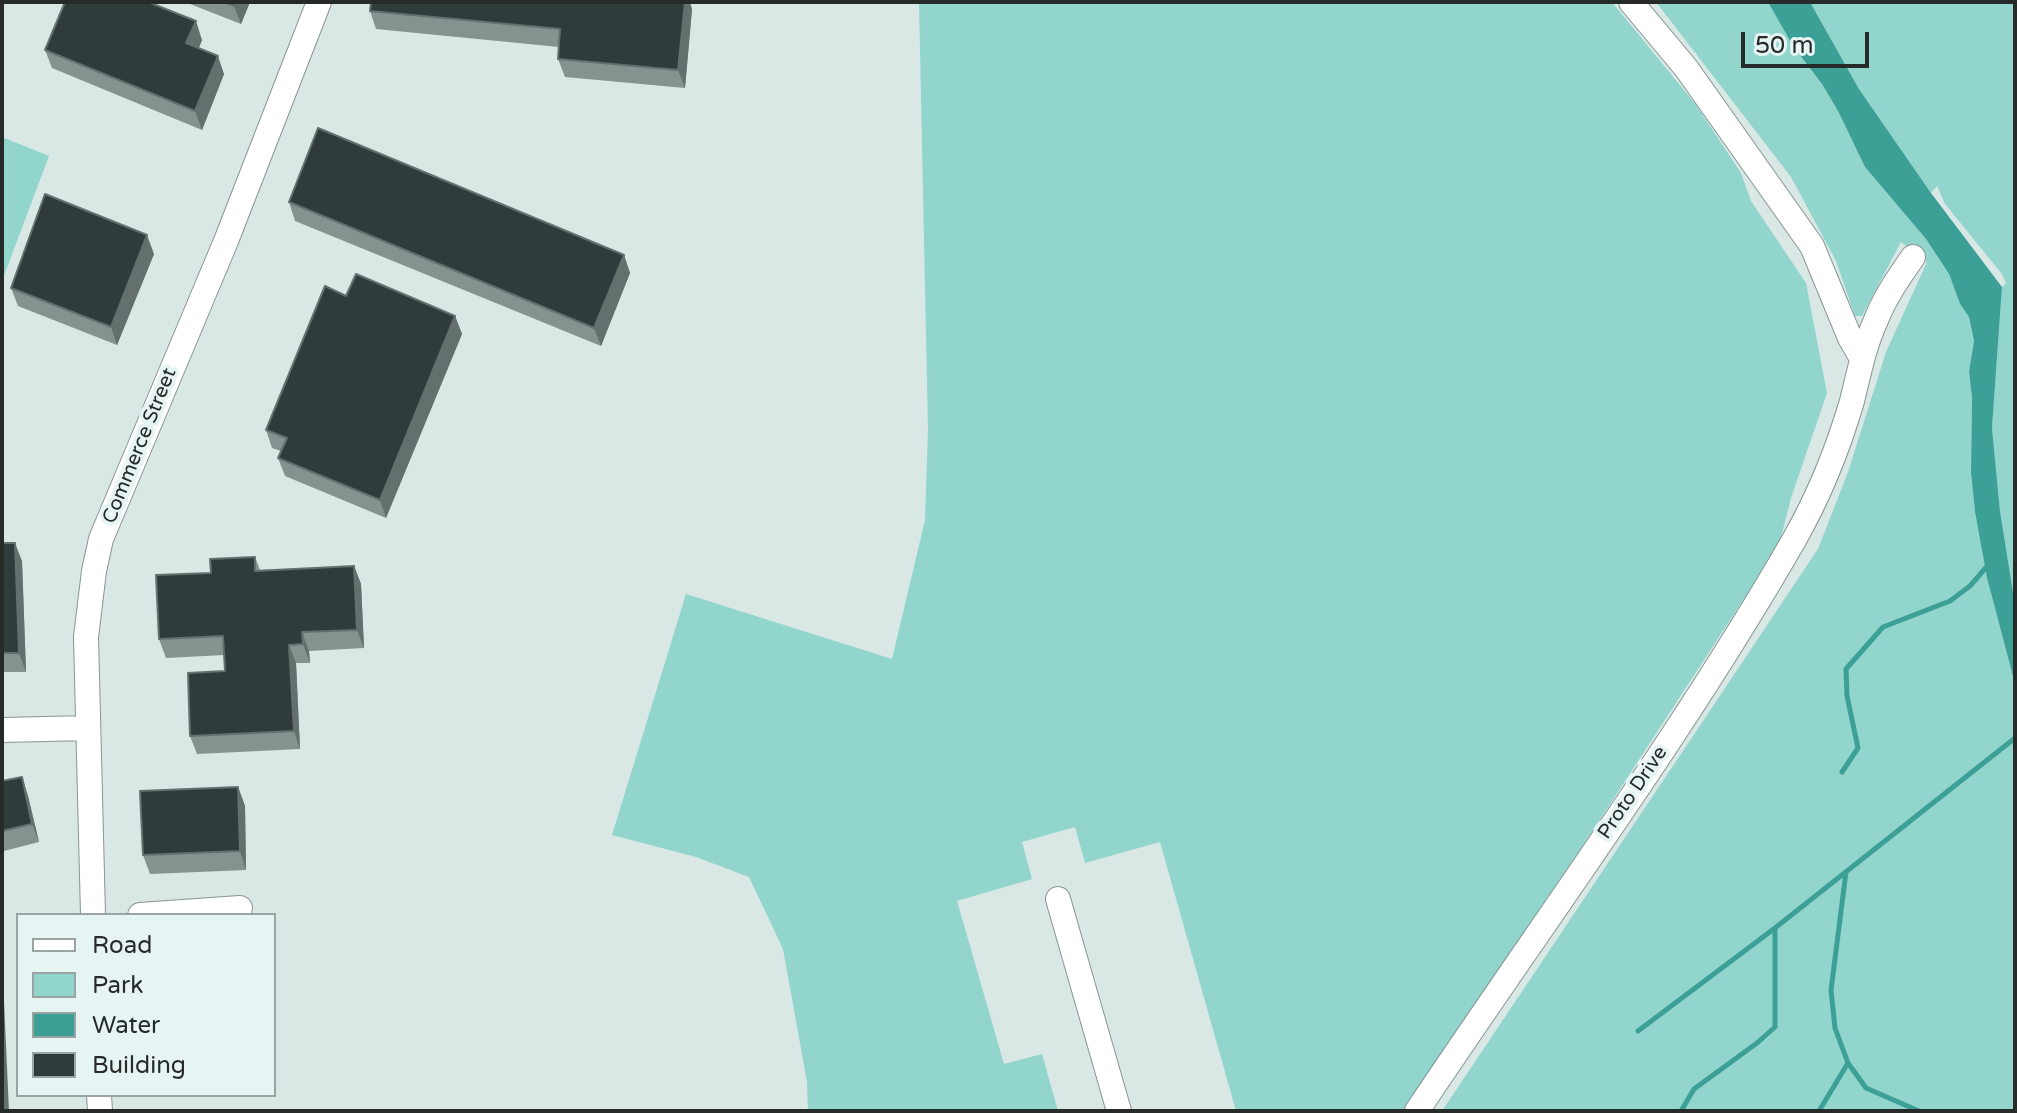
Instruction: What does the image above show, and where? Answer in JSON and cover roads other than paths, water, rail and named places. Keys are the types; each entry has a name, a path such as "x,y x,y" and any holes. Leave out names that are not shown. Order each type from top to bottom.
{"street":[{"name":"Commerce Street","path":"93,913 86,637 101,539 226,241 319,2"},
{"path":"1631,2 1686,68 1812,246 1861,357"},
{"name":"Proto Drive","path":"1417,1111 1526,954 1737,634 1794,540 1831,463 1853,398 1861,357 1876,319 1892,287 1913,257"},
{"path":"2,730 87,728"},
{"path":"1058,899 1119,1111"},
{"path":"169,913 240,908"}],"water":[{"path":"1768,2 1810,2 1859,89 1931,193 2002,287 1992,428 2000,511 2015,605 2015,684 1987,578 1975,512 1969,371 1974,341 1969,317 1960,304 1949,274 1926,239 1865,167 1838,111 1793,46"}],"waterway":[{"path":"1842,772 1858,748 1847,696 1846,669 1883,627 1950,601 1970,586 1989,564"},
{"path":"1638,1031 1775,928 2015,738"},
{"path":"1846,872 1831,990 1835,1028 1848,1063 1866,1088 1919,1111"},
{"path":"1681,1111 1694,1089 1775,1027 1775,928"},
{"path":"1819,1111 1848,1063"}]}
